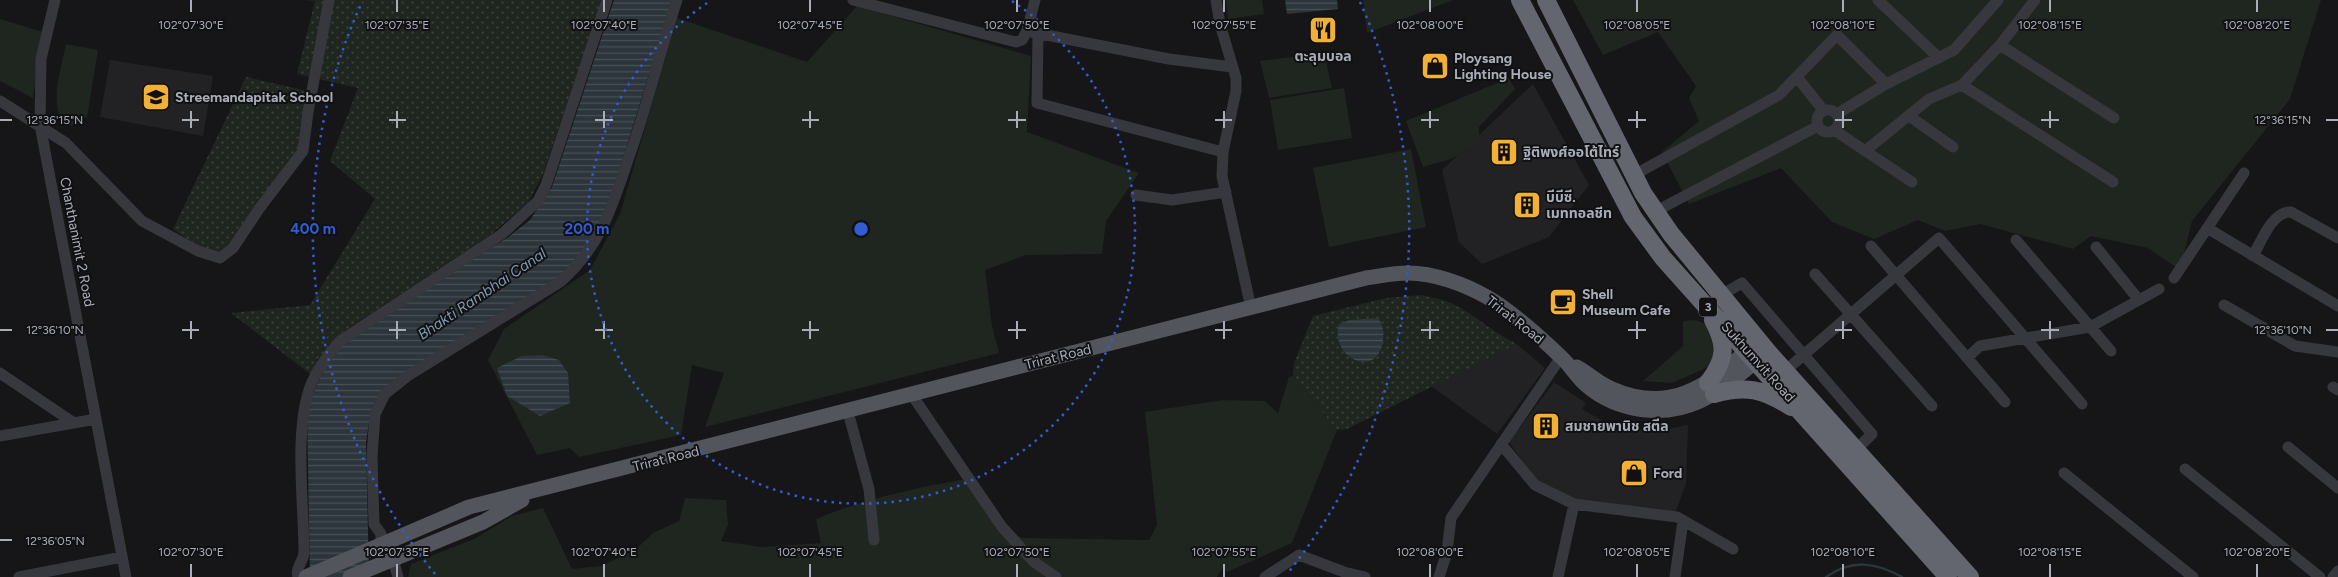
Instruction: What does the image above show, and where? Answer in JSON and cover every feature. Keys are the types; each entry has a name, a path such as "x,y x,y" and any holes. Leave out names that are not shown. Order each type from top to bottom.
{"highway":[{"name":"Sukhumvit Road","path":"1520,0 1633,217 1663,258 1704,302 1758,351 1785,371 1970,577"},
{"name":"Sukhumvit Road","path":"1546,0 1634,175 1656,211 1721,295 1758,351 1808,419 1948,577"},
{"path":"1564,84 1582,72"},
{"path":"1704,302 1722,340 1723,352 1711,388 1742,388 1763,392 1774,396 1808,419"}],"main road":[{"name":"Trirat Road","path":"306,577 470,508 1366,278 1408,273 1441,277 1487,297 1561,357 1609,387 1644,397 1680,395 1711,388 1758,351"},
{"name":"Trirat Road","path":"350,577 483,522 537,492"}],"street":[{"name":"Chanthanimit 2 Road","path":"55,0 41,59 40,125 126,577"},
{"path":"0,101 66,143 142,221 198,251 220,258 233,248 259,208 303,151 308,112 329,0"},
{"path":"298,577 298,569 304,553 302,418 314,377 324,360 340,341 502,234 538,201 546,185 607,0"},
{"path":"380,545 381,534 374,524 372,456 375,414 385,394 409,375 560,282 572,272 596,240 609,218 640,127 677,0"},
{"path":"853,0 1012,42 1022,40 1032,33 1169,59 1232,67"},
{"path":"1035,0 1032,33 1037,102 1223,152"},
{"path":"1216,0 1220,24 1236,78 1236,91 1223,152 1222,176 1251,308"},
{"path":"1878,0 1940,58"},
{"path":"1837,114 1886,84 1940,58 1964,40 1998,0"},
{"path":"1865,151 1929,99 1962,85 2000,45 2034,0"},
{"path":"1634,175 1779,95 1837,35 1886,84"},
{"path":"2000,45 2114,118"},
{"path":"1796,77 1823,110"},
{"path":"1962,85 2114,182"},
{"path":"1823,110 1831,110 1837,114 1839,121 1834,130 1827,132 1818,126 1817,119 1823,110"},
{"path":"1909,116 1953,147"},
{"path":"1656,211 1818,126"},
{"path":"1834,130 1912,182"},
{"path":"2174,278 2244,173"},
{"path":"1136,195 1172,200 1226,192"},
{"path":"2253,256 2274,220 2286,212 2291,212 2338,238"},
{"path":"2207,228 2338,306"},
{"path":"1785,371 1939,238 2082,404"},
{"path":"2016,240 2111,351"},
{"path":"1871,246 2005,402"},
{"path":"2096,247 2139,300"},
{"path":"1815,274 1932,406"},
{"path":"1721,295 1742,283 1872,434 1856,450"},
{"path":"1967,358 1980,346 2090,327 2159,289"},
{"path":"2224,305 2295,346 2338,352"},
{"path":"1440,577 1447,552 1451,518 1561,357"},
{"path":"0,373 74,423"},
{"path":"912,395 1002,527 1034,562 1056,577"},
{"path":"848,412 869,489 874,540"},
{"path":"0,436 96,420"},
{"path":"1501,444 1535,485 1574,504 1677,517 1734,549"},
{"path":"2288,447 2338,488"},
{"path":"2185,469 2320,577"},
{"path":"2064,473 2193,577"},
{"path":"1558,577 1574,504"},
{"path":"1675,577 1684,521"},
{"path":"1265,577 1299,555 1344,572 1365,577"},
{"path":"19,577 55,574 122,557"},
{"path":"387,562 398,577"},
{"path":"2333,577 2338,571"}],"shaded area":[{"path":"305,0 602,0 543,174 528,203 490,235 343,332 317,360 314,377 231,313 310,305 375,199 330,161 358,88 297,74 315,1"},
{"path":"1226,0 1262,0 1264,14 1228,19"},
{"path":"1363,0 1453,0 1367,33"},
{"path":"1573,0 2321,0 2290,99 2192,221 2180,270 2148,248 2091,236 2073,249 1980,224 1945,231 1918,220 1874,239 1832,222 1781,168 1689,204 1662,152 1699,121 1689,98 1696,86 1658,32 1603,55"},
{"path":"857,6 1031,56 1027,132 1139,173 1106,221 1102,254 1026,255 985,270 992,326 999,353 705,427 724,373 692,365 681,435 579,457 570,448 537,455 488,360 504,329 590,270 620,214 677,18 807,62"},
{"path":"0,19 43,32 33,98 0,81"},
{"path":"66,44 98,50 87,117 71,126 62,123 57,103 58,84"},
{"path":"1324,53 1332,88 1269,98 1260,61"},
{"name":"Streemandapitak School","path":"110,60 213,76 203,136 100,117"},
{"path":"246,77 307,91 300,150 230,247 220,253 196,245 173,229"},
{"path":"1509,78 1515,89 1479,127 1479,143 1451,159 1423,167 1406,121"},
{"path":"1533,84 1589,185 1549,237 1482,264 1459,242 1442,170"},
{"path":"1344,88 1352,138 1278,150 1270,100"},
{"path":"1411,149 1426,227 1329,247 1313,168"},
{"path":"1422,295 1453,304 1517,344 1347,429 1337,430 1293,376 1294,363 1313,316 1386,298"},
{"path":"1696,320 1707,325 1714,333 1714,362 1704,369 1672,383 1643,381 1683,346 1683,321"},
{"path":"1517,344 1545,368 1497,434 1431,386"},
{"path":"1293,376 1337,430 1292,543 1227,572 1223,568 1217,577 408,577 411,564 474,539 512,516 543,508 572,569 601,566 634,551 653,533 679,521 685,498 726,500 728,525 721,541 761,547 821,543 816,519 890,495 966,479 1003,532 1024,538 1149,540 1157,525 1145,412 1223,400 1265,401 1278,413 1289,377"},
{"path":"1554,382 1586,403 1582,409 1605,422 1653,432 1688,425 1686,484 1675,513 1575,499 1536,480 1509,442"}],"water":[{"name":"Bhakti Rambhai Canal","path":"614,0 672,0 606,213 587,245 559,279 398,378 370,416 366,442 369,577 310,577 307,409 319,380 335,350 365,326 507,238 530,220 552,187"},
{"path":"1285,0 1337,0 1338,9 1287,14"},
{"path":"1378,318 1382,326 1383,340 1379,352 1373,360 1364,362 1355,360 1347,355 1341,347 1338,336 1339,324 1350,320"},
{"path":"543,355 559,360 568,373 570,403 540,416 507,396 497,368 522,356"}],"waterway":[{"path":"1826,577 1845,567 1854,565 1882,568 1902,577"}],"place":[{"name":"ตะลุมบอล","path":"1323,30"},
{"name":"Ploysang Lighting House","path":"1435,66"},
{"name":"Streemandapitak School","path":"156,97"},
{"name":"ฐิติพงศ์ออโต้ไทร์","path":"1504,152"},
{"name":"บีบีซี. เมททอลชีท","path":"1527,205"},
{"name":"Shell Museum Cafe","path":"1563,302"},
{"name":"สมชายพานิช สตีล","path":"1546,426"},
{"name":"Ford","path":"1634,473"}]}
